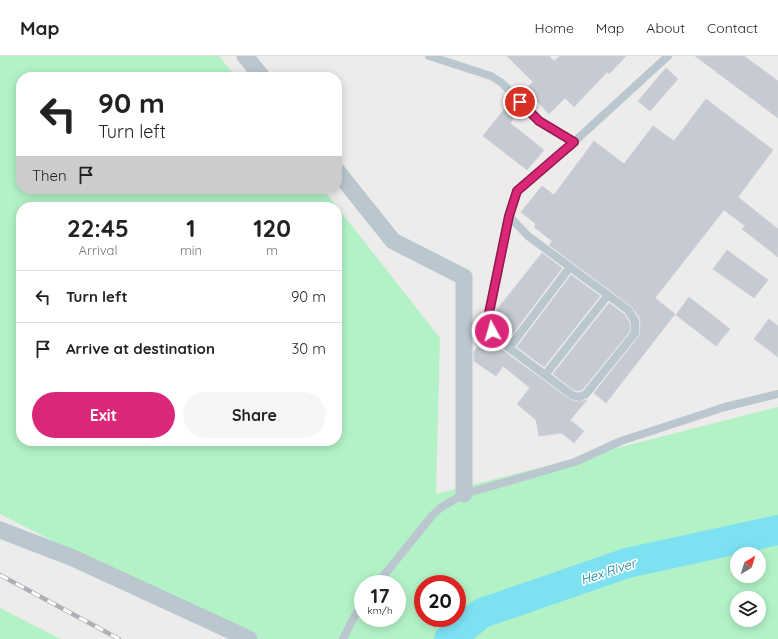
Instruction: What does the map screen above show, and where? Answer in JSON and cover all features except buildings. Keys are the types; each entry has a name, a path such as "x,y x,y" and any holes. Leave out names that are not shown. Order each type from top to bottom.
{"street":[{"path":"245,56 258,72"},
{"path":"342,177 393,241 464,277 464,494"},
{"path":"0,530 73,558 249,639"}],"lane":[{"path":"429,56 491,76 502,83 539,121 574,142"},
{"path":"509,216 528,236 628,310 635,321 635,333 586,394 579,397 572,395 509,348 492,331 488,318 509,216 517,191 574,142 668,56"},
{"path":"509,348 570,267"},
{"path":"545,375 608,295"},
{"path":"384,575 431,517 440,508 464,494 575,462 622,441 725,407 778,394"},
{"path":"343,639 354,617"}],"green space":[{"path":"0,56 219,56 232,72 16,72 16,194 327,194 333,202 16,202 16,446 342,446 342,213 440,338 436,494 778,407 778,639 244,639 0,514"},
{"path":"0,608 61,639 0,639"}],"waterway":[{"name":"Hex River","path":"449,639 482,613 627,563 778,530"}],"railway":[{"path":"0,575 119,639"}],"route":[{"path":"492,331 488,318 509,216 517,191 574,142 539,121 520,102"}]}
